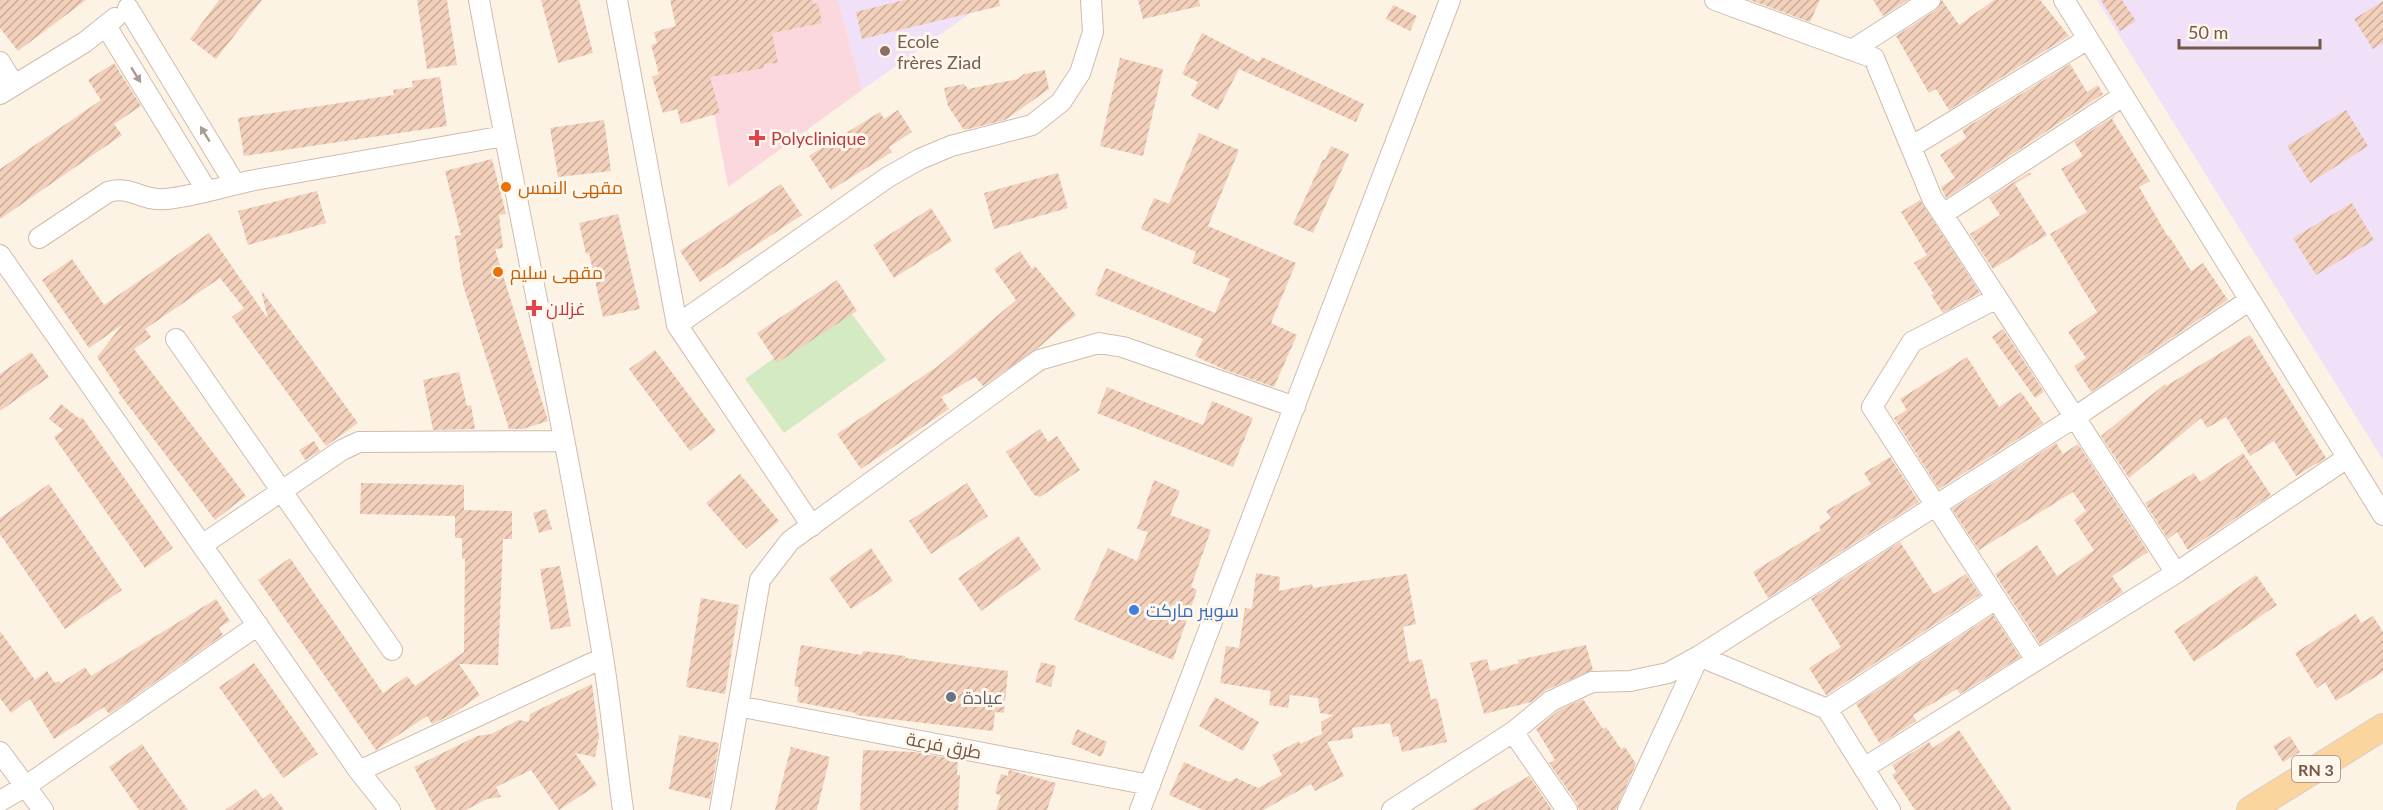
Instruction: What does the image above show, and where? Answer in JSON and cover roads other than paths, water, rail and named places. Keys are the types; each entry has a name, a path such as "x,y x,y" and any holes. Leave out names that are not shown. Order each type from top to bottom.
{"main road":[{"name":"RN 3","path":"2250,810 2383,727"}],"street":[{"path":"479,0 564,441 603,658 623,810"},
{"path":"617,0 677,325 812,526"},
{"path":"677,325 888,177 920,159 951,146 1032,125 1061,102 1080,73 1093,32 1091,0"},
{"path":"1140,810 1450,0"},
{"path":"1715,0 1874,58 1932,198 2176,573"},
{"path":"1852,50 1930,0"},
{"path":"2064,0 2383,515"},
{"path":"0,62 7,89 85,42 131,4 235,184"},
{"path":"106,26 207,191"},
{"path":"1911,147 2088,39"},
{"path":"1943,214 2123,96"},
{"path":"39,238 108,192 115,190 128,190 157,199 504,136"},
{"path":"0,255 359,771 390,810"},
{"path":"1997,298 1912,342 1872,407 2036,660"},
{"path":"1392,810 1513,732 1551,701 1592,682 1630,681 1668,673 1699,656 2075,417 2250,300"},
{"path":"176,339 392,650"},
{"path":"720,810 760,580 790,541 964,412 1039,360 1071,349 1099,343 1124,347 1295,407"},
{"path":"202,544 342,450 359,442 564,441"},
{"path":"1864,768 2176,573 2348,458"},
{"path":"1827,709 1996,599"},
{"path":"0,801 26,786 258,625"},
{"path":"1699,656 1827,709 1890,810"},
{"path":"1628,810 1699,656"},
{"path":"359,771 603,658"},
{"name":"طرق فرعة","path":"738,706 1150,784"},
{"path":"1513,732 1567,810"},
{"path":"0,752 43,810"}],"place":[{"name":"Ecole frères Ziad","path":"885,51"},
{"name":"Polyclinique","path":"757,138"},
{"name":"مقهى النمس","path":"506,187"},
{"name":"مقهى سليم","path":"498,272"},
{"name":"غزلان","path":"534,308"},
{"name":"سوبير ماركت","path":"1134,610"},
{"name":"عيادة","path":"951,697"}]}
